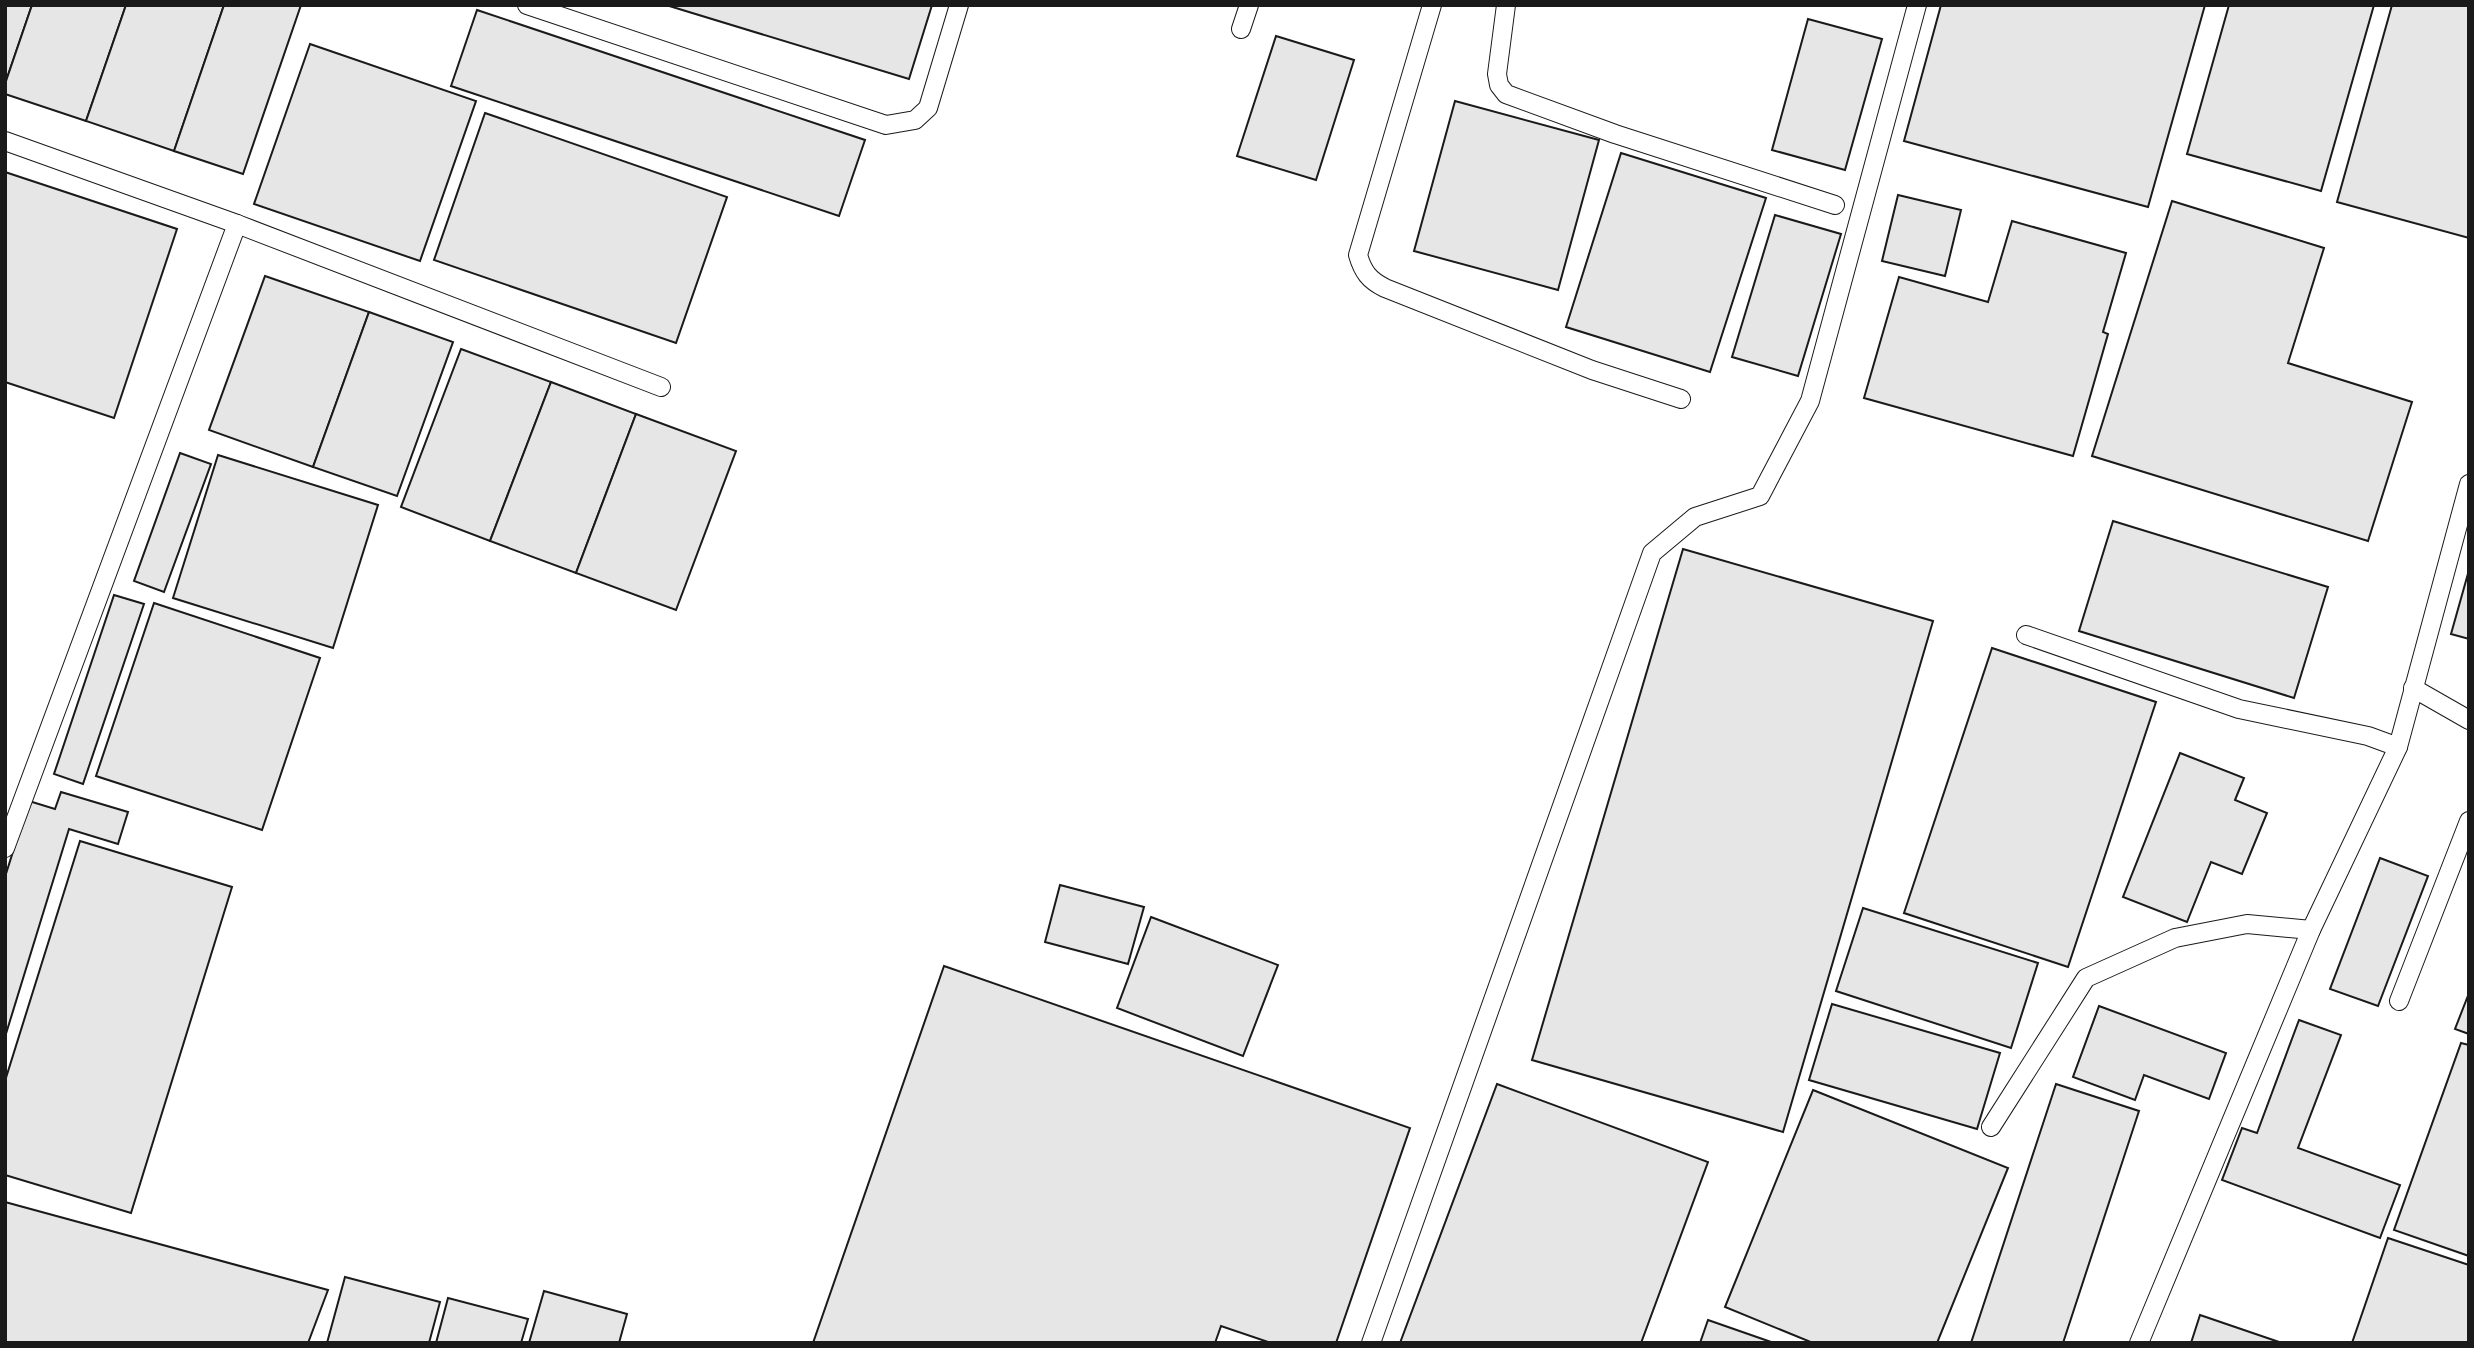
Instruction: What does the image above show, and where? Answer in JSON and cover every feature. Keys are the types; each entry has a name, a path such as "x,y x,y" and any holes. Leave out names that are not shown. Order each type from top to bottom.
{"lane":[{"path":"527,5 886,125 915,120 928,108 959,5"},
{"path":"1241,29 1249,5"},
{"path":"1432,5 1358,255 1363,270 1371,282 1385,288 1592,370 1681,399"},
{"path":"1506,5 1497,74 1499,85 1506,94 1591,126 1835,205"},
{"path":"1371,1343 1653,552 1695,517 1760,496 1810,401 1917,5"},
{"path":"5,141 237,224 661,387"},
{"path":"5,848 237,224"},
{"path":"2139,1343 2311,930 2398,747 2469,484"},
{"path":"2026,635 2239,709 2368,736 2398,747"},
{"path":"2413,688 2469,720"},
{"path":"2399,1001 2469,821"},
{"path":"1991,1127 2086,978 2175,938 2247,924 2311,930"}],"building":[{"path":"5,5 32,5 5,84"},
{"path":"32,5 126,5 86,121 5,94 5,84"},
{"path":"126,5 224,5 174,151 86,121"},
{"path":"224,5 301,5 243,174 174,151"},
{"path":"666,5 932,5 909,79"},
{"path":"1941,5 2205,5 2148,207 1904,141"},
{"path":"2229,5 2374,5 2321,191 2187,154"},
{"path":"2392,5 2469,5 2469,238 2337,202"},
{"path":"477,10 865,140 839,216 451,86"},
{"path":"1808,19 1882,39 1845,170 1772,150"},
{"path":"1276,36 1354,60 1316,180 1237,156"},
{"path":"310,44 476,101 420,261 254,204"},
{"path":"1455,101 1599,140 1558,290 1414,251"},
{"path":"485,113 727,197 676,343 434,260"},
{"path":"1621,153 1766,198 1710,372 1566,327"},
{"path":"5,172 177,229 114,418 5,382"},
{"path":"1898,195 1961,210 1945,276 1882,261"},
{"path":"2172,201 2324,248 2288,363 2412,402 2368,541 2092,456"},
{"path":"1775,215 1841,234 1798,376 1732,357"},
{"path":"2012,221 2126,253 2103,332 2108,334 2073,456 1864,398 1899,277 1988,302"},
{"path":"265,276 369,312 313,467 209,430"},
{"path":"369,312 453,342 397,496 313,467"},
{"path":"461,349 551,382 490,541 401,507"},
{"path":"551,382 636,414 576,573 490,541"},
{"path":"636,414 736,451 676,610 576,573"},
{"path":"180,453 211,464 164,592 134,581"},
{"path":"218,455 378,505 333,648 173,598"},
{"path":"2113,521 2328,587 2294,698 2079,631"},
{"path":"1683,549 1933,621 1783,1132 1532,1060"},
{"path":"2469,570 2469,639 2451,634"},
{"path":"114,595 144,604 83,784 54,774"},
{"path":"154,603 320,658 262,830 96,776"},
{"path":"1992,648 2156,702 2068,967 1904,913"},
{"path":"2180,753 2244,778 2235,800 2267,813 2242,874 2211,862 2187,922 2123,897"},
{"path":"61,792 128,812 118,844 69,829 5,1037 5,877 29,801 55,809"},
{"path":"80,841 232,887 131,1213 5,1175 5,1081"},
{"path":"2380,858 2428,876 2378,1006 2330,989"},
{"path":"1060,885 1144,907 1128,964 1045,942"},
{"path":"1863,908 2038,963 2011,1048 1836,991"},
{"path":"1151,917 1278,965 1243,1056 1117,1008"},
{"path":"944,966 1410,1128 1336,1343 1271,1343 1221,1326 1215,1343 813,1343"},
{"path":"2469,993 2469,1034 2455,1029"},
{"path":"1832,1004 2000,1053 1977,1129 1809,1080"},
{"path":"2099,1006 2226,1053 2209,1099 2144,1075 2135,1100 2073,1077"},
{"path":"2299,1020 2341,1035 2298,1148 2400,1185 2380,1238 2222,1180 2242,1128 2257,1133"},
{"path":"2461,1043 2469,1045 2469,1256 2394,1230"},
{"path":"1497,1084 1708,1162 1641,1343 1400,1343"},
{"path":"2056,1084 2139,1111 2063,1343 1971,1343"},
{"path":"1813,1090 2008,1168 1937,1343 1813,1343 1725,1307"},
{"path":"5,1202 328,1290 308,1343 5,1343"},
{"path":"2388,1238 2469,1265 2469,1343 2352,1343"},
{"path":"345,1277 440,1302 429,1343 327,1343"},
{"path":"544,1291 627,1314 619,1343 529,1343"},
{"path":"448,1298 528,1319 521,1343 436,1343"},
{"path":"2200,1315 2282,1343 2191,1343"},
{"path":"1708,1320 1774,1343 1700,1343"}]}
